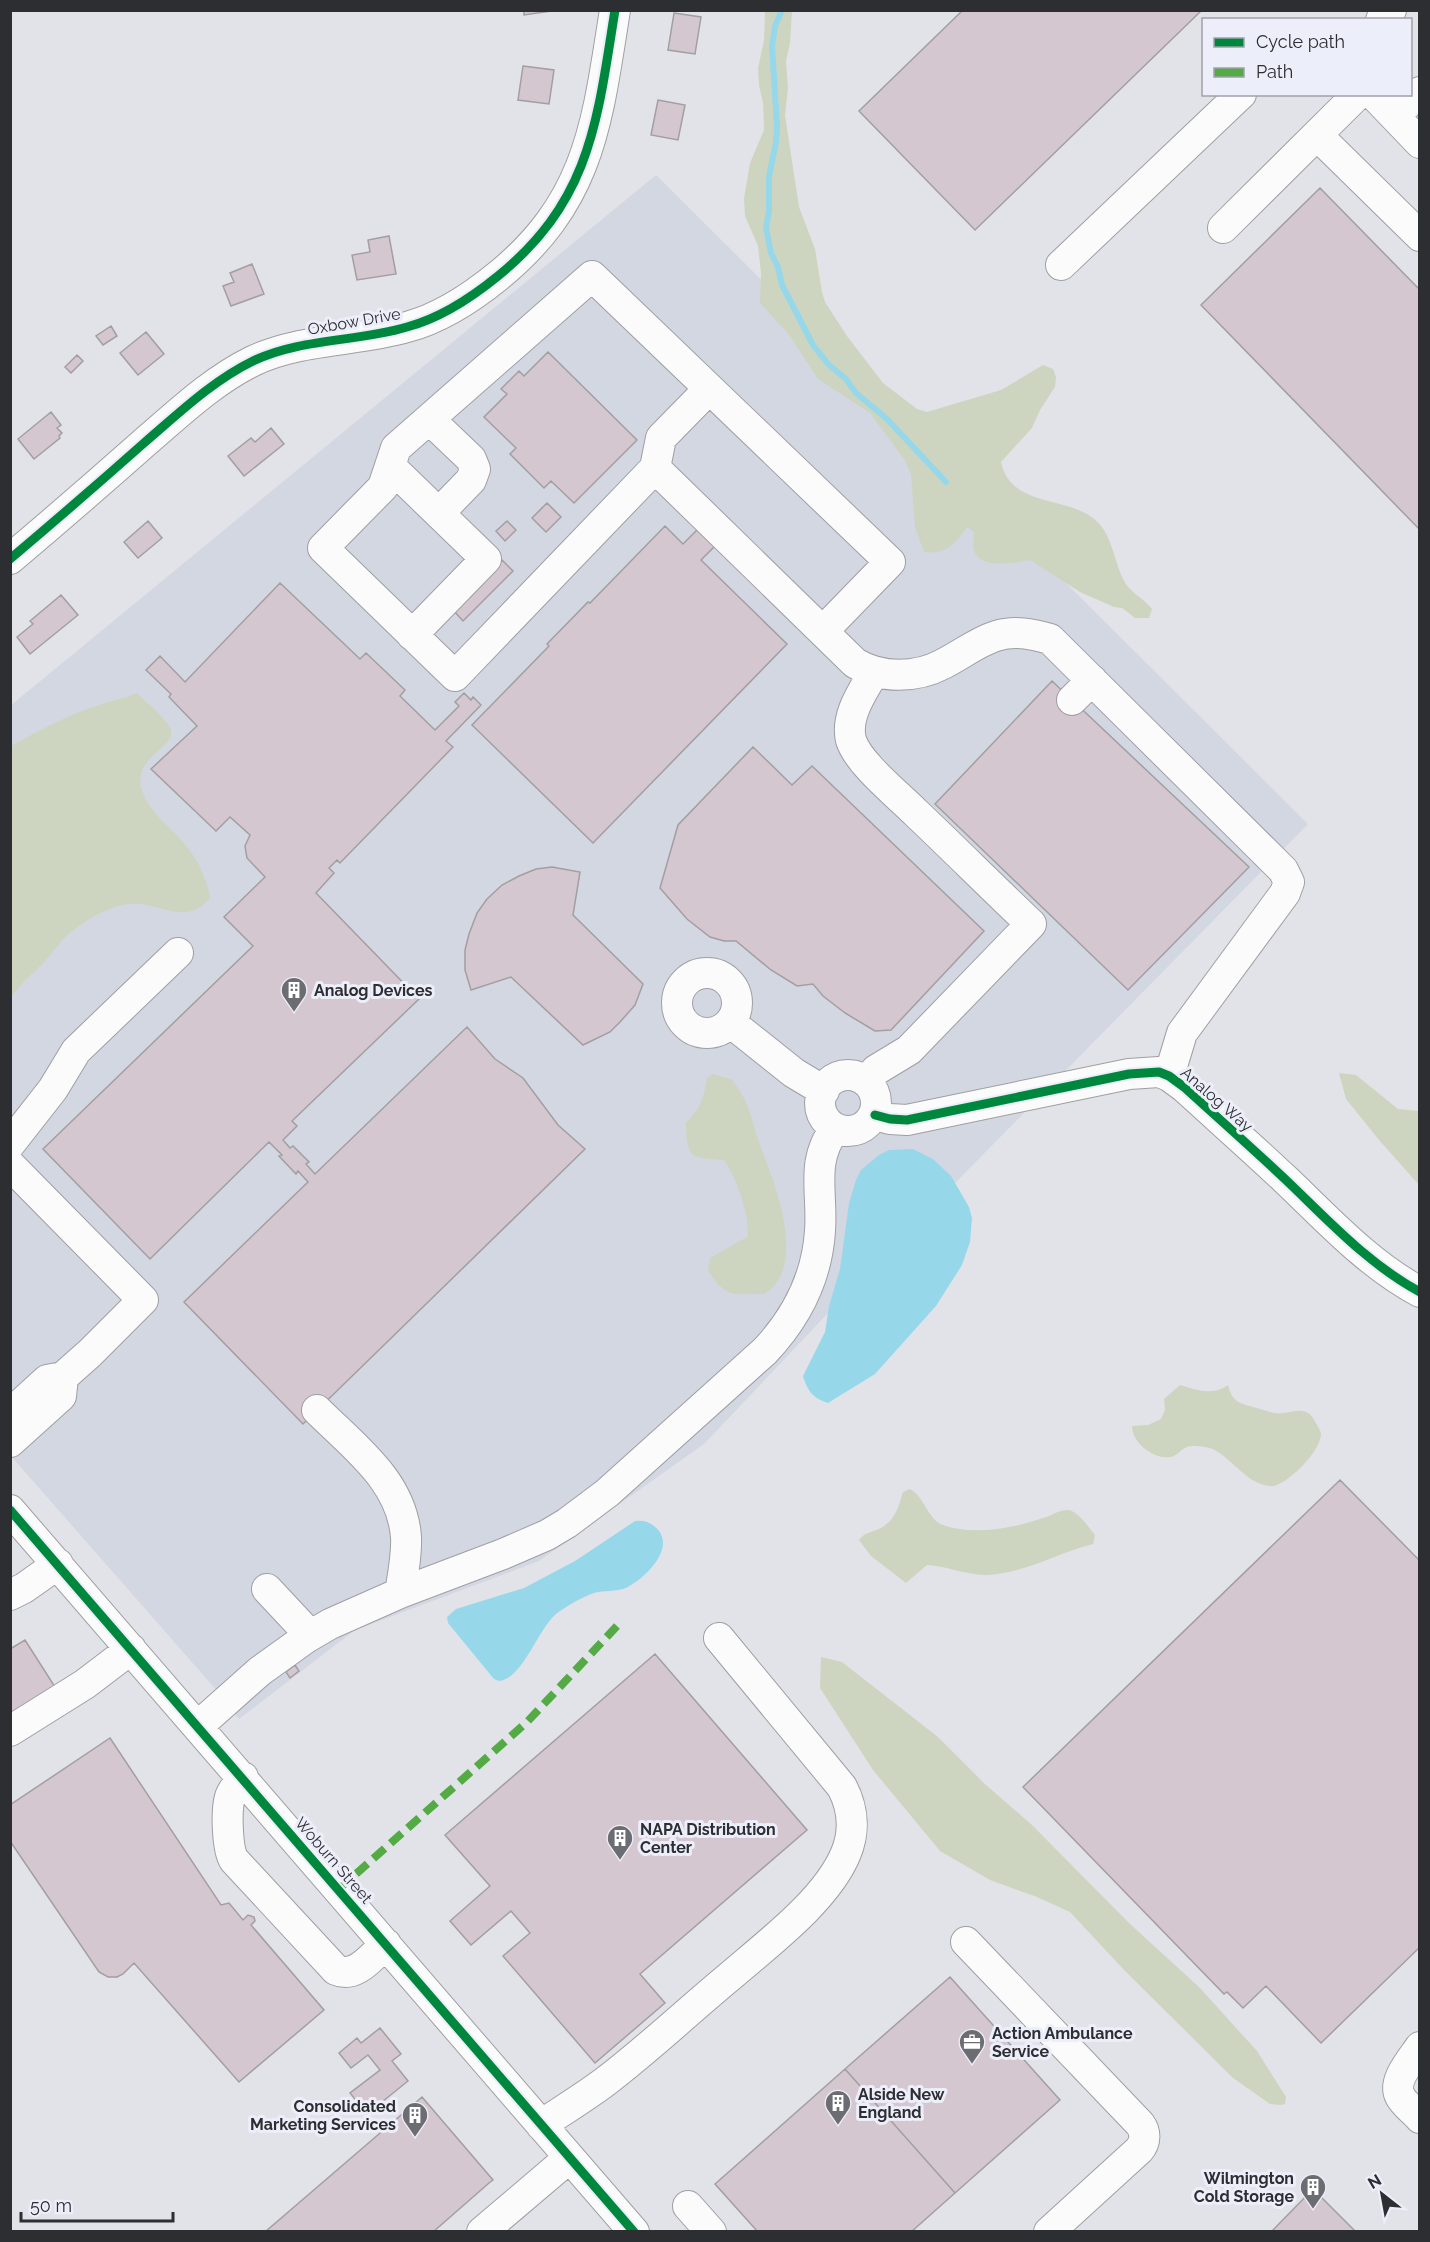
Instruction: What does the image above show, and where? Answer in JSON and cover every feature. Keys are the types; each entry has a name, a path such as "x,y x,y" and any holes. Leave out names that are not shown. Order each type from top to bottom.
{"street":[{"name":"Oxbow Drive","path":"10,559 194,400 237,370 265,356 293,347 380,334 414,326 458,305 514,262 543,233 556,216 581,170 594,130 615,10"},
{"path":"1394,116 1419,92"},
{"path":"1061,265 1239,96"},
{"path":"1223,228 1356,96"},
{"path":"1375,96 1419,143"},
{"path":"1317,135 1419,236"},
{"path":"710,388 662,438 655,468 455,676 323,548 383,487 396,448 592,276 710,388 890,562 823,631"},
{"path":"429,419 471,459 475,469 471,480 439,513"},
{"path":"390,466 486,559 412,634"},
{"path":"655,468 855,663 874,672 902,675 924,672 998,635 1023,632 1050,639 1082,690 1244,846 1287,874 1288,888 1182,1033 1169,1076"},
{"path":"866,1081 876,1070 915,1045 1038,917 882,781 857,752 851,739 852,718 860,696 874,672"},
{"path":"10,1144 53,1089 76,1051 178,953"},
{"path":"730,1022 794,1073 824,1090"},
{"name":"Analog Way","path":"875,1115 907,1120 1109,1076 1159,1072 1184,1087 1350,1242 1389,1273 1419,1292"},
{"path":"852,1076 866,1081 876,1098 877,1107 875,1115 866,1125 849,1131 835,1128 825,1120 820,1109 820,1102 824,1090 832,1080 852,1076"},
{"path":"198,1726 260,1671 310,1635 400,1593 547,1535 567,1523 607,1493 774,1342 797,1308 812,1271 820,1231 820,1155 825,1141 835,1128"},
{"path":"10,1165 143,1300 63,1377 47,1380 10,1414"},
{"path":"10,1442 61,1396 63,1377"},
{"path":"317,1410 377,1470 397,1499 406,1536 400,1593"},
{"name":"Woburn Street","path":"10,1510 634,2232"},
{"path":"10,1595 58,1564"},
{"path":"267,1589 310,1635"},
{"path":"541,2124 607,2080 788,1926 836,1872 846,1853 850,1842 852,1820 847,1797 842,1787 719,1638"},
{"path":"10,1731 85,1684 131,1649"},
{"path":"243,1777 231,1794 229,1804 230,1851 234,1860 336,1970 347,1973 354,1971 386,1944"},
{"path":"966,1942 1143,2130 1144,2140 1141,2147 1049,2232"},
{"path":"1419,2047 1398,2084 1399,2095 1419,2118"},
{"path":"482,2232 569,2158"},
{"path":"688,2206 711,2232"}],"shaded area":[{"path":"656,175 1308,824 848,1292 704,1444 539,1561 355,1630 239,1719 212,1685 11,1456 10,706"}],"green space":[{"path":"765,11 792,11 790,43 786,61 788,88 785,115 799,207 815,249 825,302 847,336 883,383 917,409 927,412 1001,390 1043,365 1053,369 1056,377 1055,387 1040,410 1032,428 1001,462 1007,476 1016,487 1027,494 1081,511 1100,525 1109,540 1126,584 1152,609 1149,618 1135,618 1122,608 1114,607 1080,592 1030,560 1000,564 984,561 974,551 974,532 967,527 944,550 924,552 915,527 911,474 904,459 870,413 818,379 790,336 760,303 761,273 758,246 745,216 744,198 750,163 764,130 758,68 764,40"},
{"path":"137,693 162,717 171,733 169,740 143,768 140,779 142,791 154,812 192,853 204,875 210,898 200,907 190,911 180,912 135,904 109,909 95,916 66,936 46,960 21,984 11,998 11,746 74,714"},
{"path":"1339,1073 1356,1075 1398,1109 1419,1111 1419,1185 1346,1099"},
{"path":"713,1074 731,1079 742,1094 779,1199 784,1222 785,1264 778,1281 764,1294 731,1293 720,1286 708,1270 710,1258 747,1237 748,1230 742,1198 724,1160 697,1157 689,1150 687,1144 686,1123 701,1103 707,1078"},
{"path":"1180,1385 1211,1391 1228,1385 1232,1396 1242,1404 1273,1413 1306,1412 1313,1417 1321,1433 1320,1440 1311,1456 1296,1472 1273,1486 1254,1481 1221,1454 1207,1447 1189,1446 1173,1456 1158,1456 1140,1444 1132,1426 1148,1425 1161,1419 1165,1410 1164,1399"},
{"path":"910,1489 938,1522 967,1530 1007,1528 1069,1510 1080,1517 1095,1535 1093,1544 1000,1574 978,1575 927,1565 906,1583 871,1556 859,1540 888,1523 897,1511 903,1492"},
{"path":"821,1657 842,1662 938,1737 986,1785 1032,1825 1129,1923 1199,1987 1257,2051 1286,2097 1285,2104 1270,2104 1233,2078 1125,1971 1070,1912 990,1880 940,1851 873,1770 820,1688"}],"water":[{"path":"913,1149 933,1159 951,1176 969,1207 972,1218 970,1242 962,1265 936,1306 875,1374 828,1403 812,1394 803,1376 825,1332 829,1306 840,1269 849,1203 856,1180 861,1170 879,1155 889,1150"},
{"path":"635,1521 651,1524 659,1531 663,1539 660,1556 648,1572 626,1588 598,1592 557,1613 522,1664 507,1678 499,1681 494,1679 448,1623 447,1617 456,1609 524,1588 575,1561"}],"building":[{"path":"524,10 551,10 551,11 524,15"},
{"path":"963,10 1202,10 975,230 859,111"},
{"path":"674,13 701,17 695,54 668,50"},
{"path":"523,66 554,70 549,104 518,100"},
{"path":"658,100 685,105 678,140 651,135"},
{"path":"1320,188 1420,290 1420,530 1201,305"},
{"path":"389,236 396,274 357,280 352,255 370,252 368,240"},
{"path":"252,264 264,294 231,306 223,286 234,282 230,273"},
{"path":"111,326 117,336 103,345 96,336"},
{"path":"146,332 164,354 138,375 120,353"},
{"path":"548,352 637,440 574,503 551,481 544,488 510,454 516,448 484,417 507,394 501,389 519,371 524,376"},
{"path":"77,355 83,361 71,373 65,367"},
{"path":"51,412 61,425 57,428 62,433 60,438 34,459 18,439"},
{"path":"271,428 284,444 244,476 228,456 251,438 255,442"},
{"path":"547,503 561,517 546,532 532,518"},
{"path":"148,521 162,538 138,558 124,542"},
{"path":"507,521 516,530 505,541 496,531"},
{"path":"665,526 683,544 698,529 715,546 701,560 787,644 593,843 472,725 549,646 547,644"},
{"path":"502,560 513,571 463,621 453,610"},
{"name":"Analog Devices","path":"280,583 360,659 366,653 405,690 400,696 435,730 459,706 455,702 464,693 471,700 473,697 481,705 446,741 453,747 340,863 337,860 329,868 334,873 316,893 419,999 292,1121 297,1126 283,1140 290,1148 293,1146 309,1162 306,1164 315,1174 467,1027 495,1059 523,1078 558,1125 585,1149 303,1424 184,1302 308,1182 298,1171 296,1174 269,1142 150,1259 43,1149 253,946 224,917 265,877 247,858 245,846 250,835 230,817 216,831 151,769 197,726 169,697 171,694 146,670 160,656 185,682"},
{"path":"61,595 78,615 30,654 17,637 33,624 30,621"},
{"path":"1052,681 1249,867 1128,990 935,804"},
{"path":"753,747 792,785 812,766 984,931 891,1030 875,1031 845,1013 823,996 813,984 797,986 771,970 736,941 724,941 710,937 687,919 660,888 678,825"},
{"path":"552,867 580,872 573,915 643,984 635,1005 620,1022 610,1032 583,1045 511,977 471,990 465,970 465,950 469,934 477,913 487,899 502,885 519,876 536,869"},
{"path":"1340,1480 1420,1561 1420,1947 1321,2043 1266,1986 1243,2008 1227,1992 1224,1994 1023,1787"},
{"path":"25,1640 55,1687 10,1715 10,1649"},
{"name":"NAPA Distribution Center","path":"655,1654 807,1830 640,1974 665,2003 595,2063 503,1956 530,1933 511,1911 471,1945 450,1921 490,1886 445,1835"},
{"path":"295,1665 299,1671 290,1678 286,1672"},
{"path":"110,1738 221,1905 229,1903 243,1920 248,1915 254,1917 255,1921 251,1925 324,2010 239,2082 134,1963 117,1977 108,1977 99,1972 10,1841 10,1805"},
{"path":"950,1977 1060,2100 955,2193 845,2069"},
{"path":"380,2028 401,2054 392,2061 408,2081 367,2114 350,2093 380,2070 368,2055 351,2068 339,2053 357,2038 361,2043"},
{"name":"Alside New England","path":"845,2069 955,2193 911,2232 758,2232 715,2184"},
{"name":"Consolidated Marketing Services","path":"422,2097 493,2180 433,2232 265,2232"},
{"name":"Wilmington Cold Storage","path":"1313,2189 1356,2232 1271,2232"}],"waterway":[{"path":"782,10 775,26 772,46 777,125 769,177 769,211 766,228 771,253 778,267 782,285 813,345 829,365 846,379 856,393 887,419 946,482"}],"marked path":[{"path":"339,1889 527,1722 617,1626"}],"cycle path":[{"path":"10,559 209,388 238,369 253,361 290,348 388,332 420,323 455,306 498,276 529,247 553,218 571,188 585,156 595,123 615,10"},
{"path":"875,1115 907,1120 1129,1074 1159,1072 1184,1087 1366,1255 1420,1292"},
{"path":"10,1510 634,2232"}],"place":[{"name":"Analog Devices","path":"294,1013"},
{"name":"NAPA Distribution Center","path":"620,1861"},
{"name":"Action Ambulance Service","path":"972,2065"},
{"name":"Alside New England","path":"838,2126"},
{"name":"Consolidated Marketing Services","path":"415,2138"},
{"name":"Wilmington Cold Storage","path":"1313,2210"}]}
